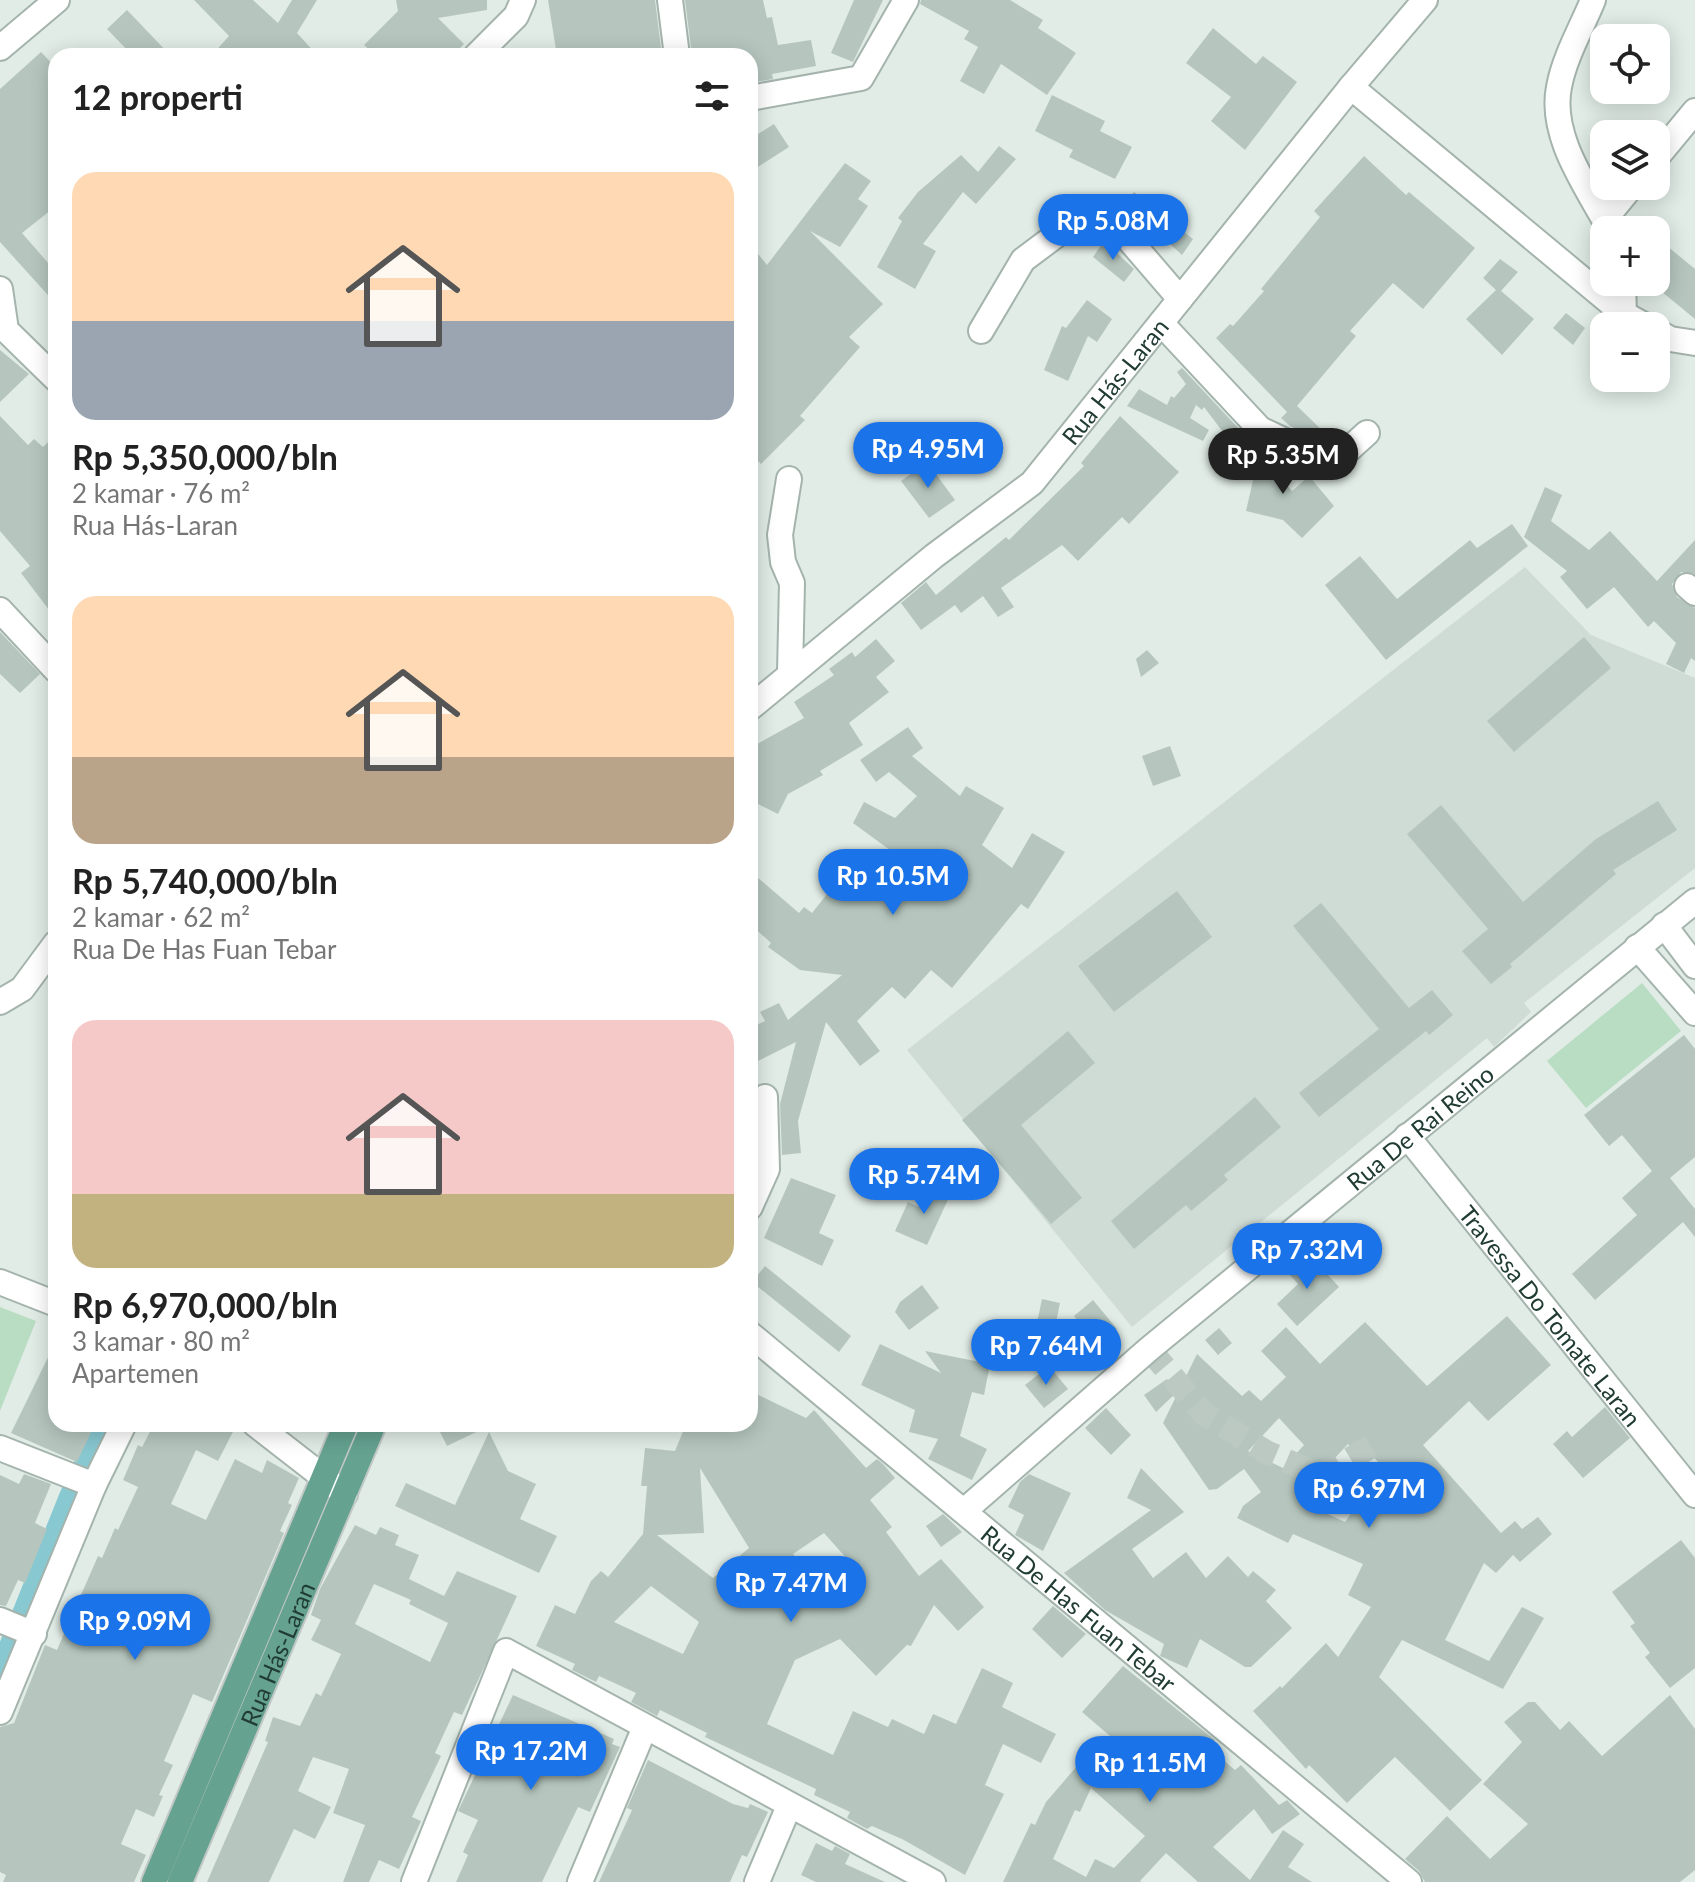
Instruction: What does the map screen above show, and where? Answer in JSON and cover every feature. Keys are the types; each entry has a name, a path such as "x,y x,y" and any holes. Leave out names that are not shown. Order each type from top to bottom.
{"main road":[{"name":"Rua Hás-Laran","path":"154,1882 343,1432"},
{"name":"Rua Hás-Laran","path":"180,1882 371,1432"}],"street":[{"path":"0,48 57,0"},
{"path":"484,48 516,16 523,0"},
{"path":"670,0 676,48"},
{"path":"758,97 861,78 906,0"},
{"name":"Rua Hás-Laran","path":"758,701 790,672 1032,483 1351,87 1425,0"},
{"path":"1593,0 1558,87 1559,115 1562,138 1604,216"},
{"path":"1351,87 1622,312"},
{"path":"1670,141 1695,111"},
{"path":"981,331 1023,260 1079,218 1119,228 1180,299"},
{"path":"0,289 6,330 48,367"},
{"path":"1161,323 1260,429 1317,456 1347,451 1367,433"},
{"path":"1670,339 1695,343"},
{"path":"789,479 780,535 783,562 792,583 790,672"},
{"path":"0,610 48,661"},
{"name":"Rua De Rai Reino","path":"964,1511 1149,1349 1695,901"},
{"path":"1664,925 1695,966"},
{"path":"1637,947 1695,1013"},
{"path":"0,1002 22,989 48,954"},
{"path":"758,1189 767,1169 765,1097"},
{"name":"Travessa Do Tomate Laran","path":"1407,1136 1695,1495"},
{"path":"0,1282 48,1301"},
{"name":"Rua De Has Fuan Tebar","path":"758,1341 1409,1882"},
{"path":"0,1712 94,1485 120,1432"},
{"path":"265,1432 345,1494"},
{"path":"0,1448 94,1485"},
{"path":"4,1622 34,1634"},
{"path":"414,1882 506,1651 929,1881"},
{"path":"580,1882 645,1727"},
{"path":"757,1882 789,1806"}],"shaded area":[{"path":"1525,567 1591,635 1695,678 1695,868 1524,1003 1531,1012 1494,1047 1487,1038 1132,1327 907,1050"}],"green space":[{"path":"1642,983 1681,1031 1586,1108 1547,1061"},
{"path":"0,1307 36,1321 0,1411"}],"building":[{"path":"194,0 253,0 278,23 292,0 317,0 297,33 311,48 218,48 229,36"},
{"path":"396,0 487,0 487,10 438,18 464,44 460,48 367,48 364,45 398,11"},
{"path":"548,0 655,0 661,48 556,48"},
{"path":"685,0 763,0 767,18 772,17 778,45 811,40 816,66 772,74 773,79 758,82 758,48 691,48"},
{"path":"854,0 883,0 853,62 831,53"},
{"path":"921,0 1010,0 1043,20 1038,28 1076,53 1047,95 1001,64 984,94 960,81 978,47 964,39 969,31 920,4"},
{"path":"127,10 163,48 125,48 107,29"},
{"path":"1213,28 1256,64 1263,56 1297,82 1245,150 1211,121 1231,97 1186,63"},
{"path":"41,52 48,59 48,212 22,233 48,263 48,295 0,242 0,89"},
{"path":"1052,95 1105,121 1100,131 1132,147 1115,179 1069,157 1073,150 1035,131"},
{"path":"774,124 789,147 758,167 758,134"},
{"path":"999,146 1016,159 976,204 963,192 923,244 936,251 915,289 877,267 902,221 898,218 918,192 961,155 978,172"},
{"path":"1364,156 1406,195 1409,192 1475,248 1423,309 1393,283 1350,331 1356,336 1297,406 1327,435 1319,440 1290,426 1281,418 1287,412 1216,338 1230,324 1233,326 1264,291 1261,289 1320,217 1314,211"},
{"path":"845,163 871,181 858,199 868,206 840,247 810,231 883,304 849,337 860,347 800,416 805,420 761,464 758,461 758,254 767,265"},
{"path":"1134,192 1153,207 1164,196 1176,208 1166,218 1193,239 1182,255 1125,202"},
{"path":"1104,241 1134,269 1124,282 1093,257"},
{"path":"1670,248 1695,269 1695,319 1667,296 1670,296"},
{"path":"1500,259 1518,272 1501,291 1534,319 1502,355 1466,319 1496,290 1483,278"},
{"path":"1087,300 1112,319 1097,342 1088,336 1068,381 1044,370 1062,326 1066,328"},
{"path":"1566,313 1585,328 1573,345 1553,328"},
{"path":"0,350 29,374 0,402"},
{"path":"1182,368 1241,431 1229,440 1204,407 1202,410 1196,405 1190,418 1209,430 1203,441 1127,406 1139,389 1167,405 1171,396 1174,398 1186,384 1177,372"},
{"path":"0,416 28,445 34,439 43,447 48,442 48,608 21,573 30,566 0,531"},
{"path":"1120,416 1179,472 1129,524 1122,517 1078,561 1062,545 1001,588 1014,607 998,617 983,596 961,613 955,605 921,630 901,603 926,582 936,595 1006,537 1009,540 1084,466 1081,463"},
{"path":"1249,443 1292,491 1309,476 1334,506 1302,538 1283,520 1246,511 1254,476 1235,456"},
{"path":"927,462 955,500 929,518 901,481"},
{"path":"1545,487 1562,495 1551,521 1589,550 1610,531 1657,581 1695,540 1695,574 1681,572 1672,584 1677,597 1695,608 1695,661 1691,658 1684,673 1666,664 1676,643 1654,621 1648,627 1614,587 1587,609 1560,577 1567,571 1524,537"},
{"path":"1512,524 1528,546 1386,660 1325,585 1360,556 1397,599 1470,540 1477,548"},
{"path":"0,632 40,674 20,693 0,674"},
{"path":"1584,637 1611,668 1514,752 1487,721"},
{"path":"876,639 895,661 876,677 889,692 849,723 863,745 820,771 823,775 788,794 778,814 758,804 758,744 804,718 794,702 834,675 829,669 852,652 855,657"},
{"path":"1147,650 1159,663 1141,677 1136,659"},
{"path":"908,727 923,748 912,756 960,796 966,786 1004,808 982,845 1012,868 1032,833 1065,852 1028,909 1021,904 952,988 931,970 905,999 892,987 857,1021 880,1051 860,1066 826,1022 798,1121 801,1153 782,1155 780,1104 796,1042 758,1061 758,1024 765,1021 760,1012 779,1003 788,1020 842,975 800,970 768,947 771,943 758,931 758,878 799,913 804,907 812,913 843,874 869,894 894,853 853,823 864,802 895,818 917,796 889,772 876,782 860,760"},
{"path":"1170,746 1181,776 1153,786 1142,756"},
{"path":"1658,801 1677,830 1613,870 1616,874 1510,964 1512,967 1491,984 1462,951 1488,929 1407,834 1441,805 1523,902 1596,839"},
{"path":"1177,891 1212,937 1114,1012 1078,966"},
{"path":"1321,903 1409,1008 1432,990 1453,1015 1429,1035 1426,1031 1319,1117 1299,1093 1379,1029 1293,926"},
{"path":"1068,1031 1095,1063 1021,1125 1082,1198 1051,1224 962,1120"},
{"path":"1684,1035 1695,1049 1695,1157 1670,1178 1695,1209 1695,1237 1683,1222 1595,1300 1572,1274 1637,1215 1622,1198 1652,1171 1622,1135 1609,1146 1584,1115"},
{"path":"1255,1097 1281,1127 1224,1175 1228,1180 1191,1211 1186,1205 1134,1249 1111,1221"},
{"path":"791,1178 836,1195 819,1233 834,1240 822,1266 764,1238"},
{"path":"933,1185 951,1193 927,1245 895,1231 908,1202 922,1208"},
{"path":"1310,1255 1339,1287 1297,1326 1277,1304 1298,1284 1289,1274"},
{"path":"765,1266 851,1336 839,1352 758,1287 758,1275"},
{"path":"922,1285 939,1308 909,1330 895,1312 900,1302"},
{"path":"1042,1299 1060,1303 1053,1337 1035,1332"},
{"path":"1093,1300 1117,1329 1098,1345 1074,1316"},
{"path":"1507,1316 1551,1365 1488,1421 1469,1401 1423,1445 1501,1533 1515,1521 1522,1529 1538,1517 1552,1534 1520,1562 1513,1555 1496,1573 1484,1563 1445,1640 1489,1661 1522,1607 1544,1618 1503,1689 1402,1640 1379,1677 1482,1780 1450,1811 1395,1757 1347,1803 1309,1765 1306,1769 1253,1711 1280,1686 1282,1688 1326,1643 1338,1657 1371,1607 1348,1595 1363,1564 1293,1534 1288,1543 1237,1518 1243,1506 1261,1492 1244,1469 1217,1489 1209,1490 1163,1423 1197,1354 1242,1396 1249,1390 1261,1401 1286,1377 1261,1351 1286,1327 1320,1364 1365,1322 1427,1386","holes":["1279,1418 1304,1445 1283,1468 1248,1451","1348,1444 1354,1451 1361,1444 1383,1467 1345,1522 1306,1504 1320,1474"]},
{"path":"1219,1328 1232,1343 1218,1355 1205,1340"},
{"path":"880,1344 941,1373 925,1351 990,1364 984,1395 972,1392 960,1436 987,1449 972,1480 928,1459 938,1439 909,1432 915,1410 861,1385"},
{"path":"48,1357 48,1432 91,1432 77,1462 11,1433"},
{"path":"1049,1366 1068,1389 1044,1408 1025,1385"},
{"path":"1167,1379 1177,1392 1156,1412 1144,1395"},
{"path":"758,1395 806,1418 814,1410 866,1468 877,1459 895,1478 870,1500 892,1527 886,1532 919,1576 941,1559 984,1607 958,1631 934,1605 911,1646 907,1645 876,1676 840,1639 795,1660 767,1724 833,1755 853,1711 888,1727 892,1719 924,1734 933,1714 956,1724 982,1668 1013,1683 1002,1707 1056,1734 1041,1763 1003,1744 985,1785 1004,1794 965,1875 904,1840 872,1826 867,1829 847,1818 850,1812 814,1795 816,1789 705,1737 707,1733 660,1710 657,1716 631,1702 636,1693 599,1676 596,1682 572,1670 575,1664 536,1646 555,1605 575,1614 591,1581 601,1571 608,1577 643,1534 647,1486 641,1486 645,1448 675,1451 683,1432 758,1432","holes":["700,1468 749,1548 713,1578 657,1535 704,1533","824,1533 848,1560 826,1597 793,1554","651,1586 699,1622 683,1654 614,1622"]},
{"path":"1605,1407 1630,1438 1583,1478 1553,1444 1567,1431 1572,1437"},
{"path":"1106,1408 1131,1435 1111,1455 1085,1428"},
{"path":"150,1432 233,1432 218,1461 196,1450 171,1504 206,1520 235,1459 262,1473 267,1460 299,1478 288,1503 292,1505 280,1531 284,1533 212,1702 193,1694 164,1761 173,1765 159,1795 163,1796 154,1817 136,1809 121,1844 146,1855 134,1882 3,1882 6,1875 0,1872 0,1727 14,1723 45,1645 57,1650 98,1556 102,1558 115,1528 118,1530 138,1487 123,1480 138,1445 142,1447"},
{"path":"440,1432 476,1432 447,1446"},
{"path":"489,1432 508,1471 536,1484 520,1519 557,1536 539,1573 395,1506 406,1483 455,1505"},
{"path":"1141,1468 1184,1512 1132,1549 1153,1578 1186,1552 1206,1578 1228,1556 1248,1577 1253,1571 1276,1590 1266,1601 1292,1628 1251,1667 1245,1667 1200,1639 1187,1668 1160,1656 1164,1644 1105,1610 1064,1573 1151,1510 1127,1498"},
{"path":"24,1474 51,1484 35,1523 47,1529 25,1583 18,1580 6,1606 0,1605 0,1475 19,1484"},
{"path":"1029,1474 1071,1493 1043,1551 1015,1535 1024,1515 1008,1507 1020,1482"},
{"path":"943,1514 962,1532 941,1547 926,1526"},
{"path":"355,1525 376,1535 380,1527 399,1535 395,1545 419,1555 409,1579 444,1596 457,1571 517,1596 462,1715 454,1712 435,1753 441,1756 412,1817 421,1821 399,1869 379,1860 369,1882 343,1882 365,1825 333,1813 349,1769 313,1757 298,1791 331,1807 315,1839 294,1829 269,1882 207,1882 268,1742 265,1741 273,1717 300,1726 316,1693 321,1696 341,1654 311,1640 321,1620 311,1615 320,1589","holes":["374,1584 411,1600 409,1604 448,1623 430,1662 355,1624"]},
{"path":"1681,1540 1695,1558 1695,1668 1670,1688 1645,1657 1650,1653 1630,1626 1635,1623 1612,1592"},
{"path":"1053,1606 1086,1634 1062,1658 1032,1629"},
{"path":"1123,1666 1215,1740 1209,1748 1235,1770 1241,1765 1279,1805 1287,1800 1300,1814 1272,1834 1254,1809 1213,1847 1250,1880 1283,1830 1304,1844 1288,1867 1312,1882 1198,1882 1166,1853 1142,1882 1003,1882 1031,1823 1035,1825 1046,1802 1090,1751 1164,1788 1166,1784 1082,1712","holes":["1091,1788 1145,1836 1114,1868 1095,1859 1086,1877 1053,1859 1075,1810 1080,1812"]},
{"path":"513,1695 614,1739 612,1744 620,1747 590,1812 578,1807 542,1882 456,1882 468,1855 463,1852 478,1820 458,1811"},
{"path":"1670,1695 1695,1729 1695,1870 1680,1882 1425,1882 1419,1871 1405,1859 1447,1816 1490,1859 1528,1824 1483,1784 1522,1742 1504,1722 1528,1702 1535,1702 1560,1730 1569,1721 1602,1756"},
{"path":"648,1760 733,1804 748,1808 750,1804 768,1812 747,1857 742,1855 730,1882 599,1882 632,1810 627,1808"},
{"path":"816,1843 832,1851 835,1846 850,1854 845,1864 885,1882 816,1882 801,1875"}],"waterway":[{"path":"0,1674 71,1497 101,1432"}],"tunnel":[{"path":"1149,1349 1203,1413 1266,1452 1322,1476 1380,1441"}]}
